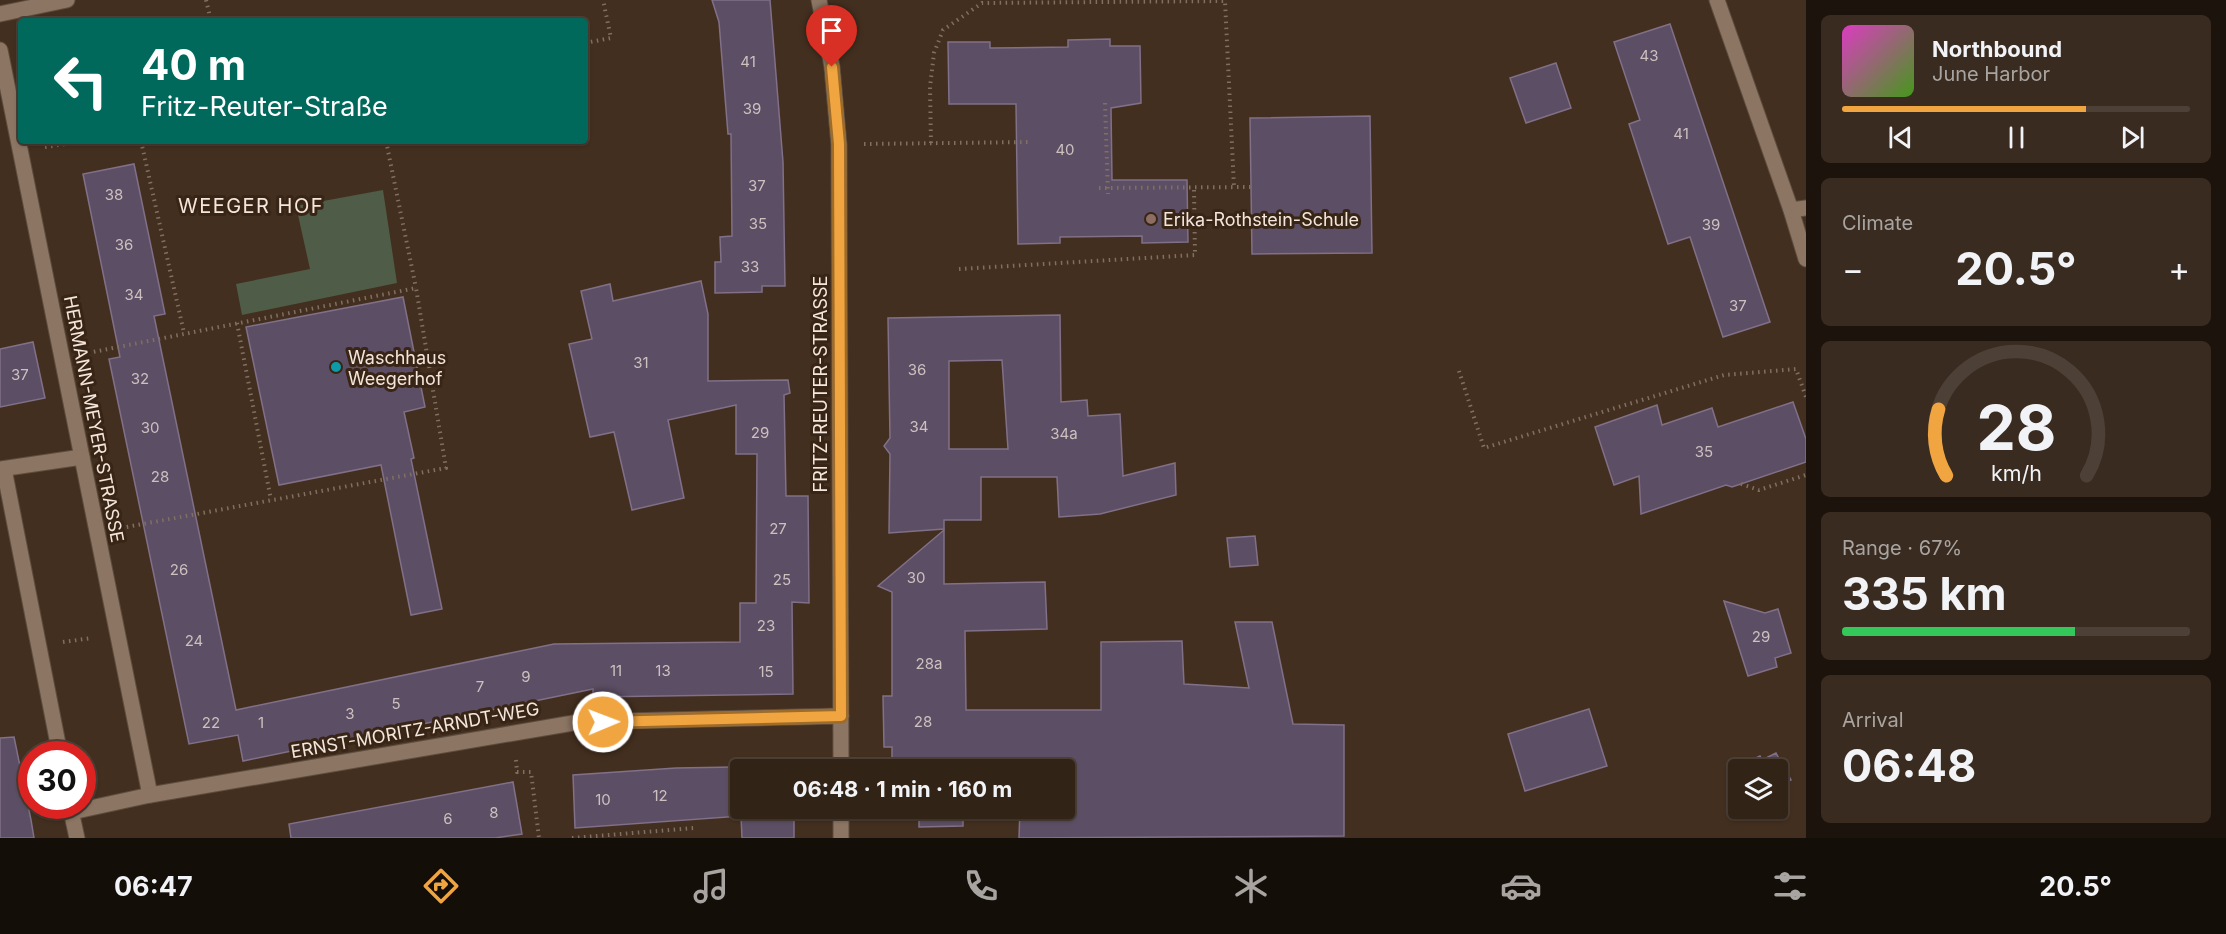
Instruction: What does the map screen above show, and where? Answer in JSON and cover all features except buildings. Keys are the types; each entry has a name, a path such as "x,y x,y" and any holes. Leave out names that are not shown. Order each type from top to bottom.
{"street":[{"path":"0,14 67,0"},
{"name":"FRITZ-REUTER-STRASSE","path":"819,0 832,67 839,144 841,759"},
{"path":"1717,0 1798,209 1806,259"},
{"name":"HERMANN-MEYER-STRASSE","path":"0,50 18,141"},
{"name":"HERMANN-MEYER-STRASSE","path":"19,144 150,795"},
{"path":"57,741 2,469 82,457"},
{"name":"ERNST-MORITZ-ARNDT-WEG","path":"96,805 579,722 841,716"},
{"path":"73,819 77,838"},
{"path":"841,819 841,838"}],"path":[{"path":"206,0 210,18"},
{"path":"588,42 610,38 603,0"},
{"path":"931,143 930,87 934,53 943,30 982,3 1225,1 1234,188"},
{"path":"1105,103 1108,194"},
{"path":"839,144 1031,142"},
{"path":"20,151 68,144"},
{"path":"142,144 184,333"},
{"path":"97,533 446,468 416,288 387,144"},
{"path":"1099,188 1251,187"},
{"path":"959,269 1195,255 1194,188"},
{"path":"62,358 416,288"},
{"path":"237,323 271,500"},
{"path":"1459,371 1484,448 1724,375 1796,369 1806,398"},
{"path":"1741,484 1759,490 1806,474"},
{"path":"39,646 118,633"},
{"path":"513,734 517,772 531,772 539,838"},
{"path":"572,838 694,828"}],"green space":[{"path":"383,190 397,283 242,315 236,284 310,269 296,206"}],"place":[{"name":"Erika-Rothstein-Schule","path":"1151,219"},
{"name":"Waschhaus Weegerhof","path":"336,367"}],"district":[{"name":"WEEGER HOF","path":"251,206"}],"route":[{"path":"603,722 841,716 839,144 832,67"}]}
